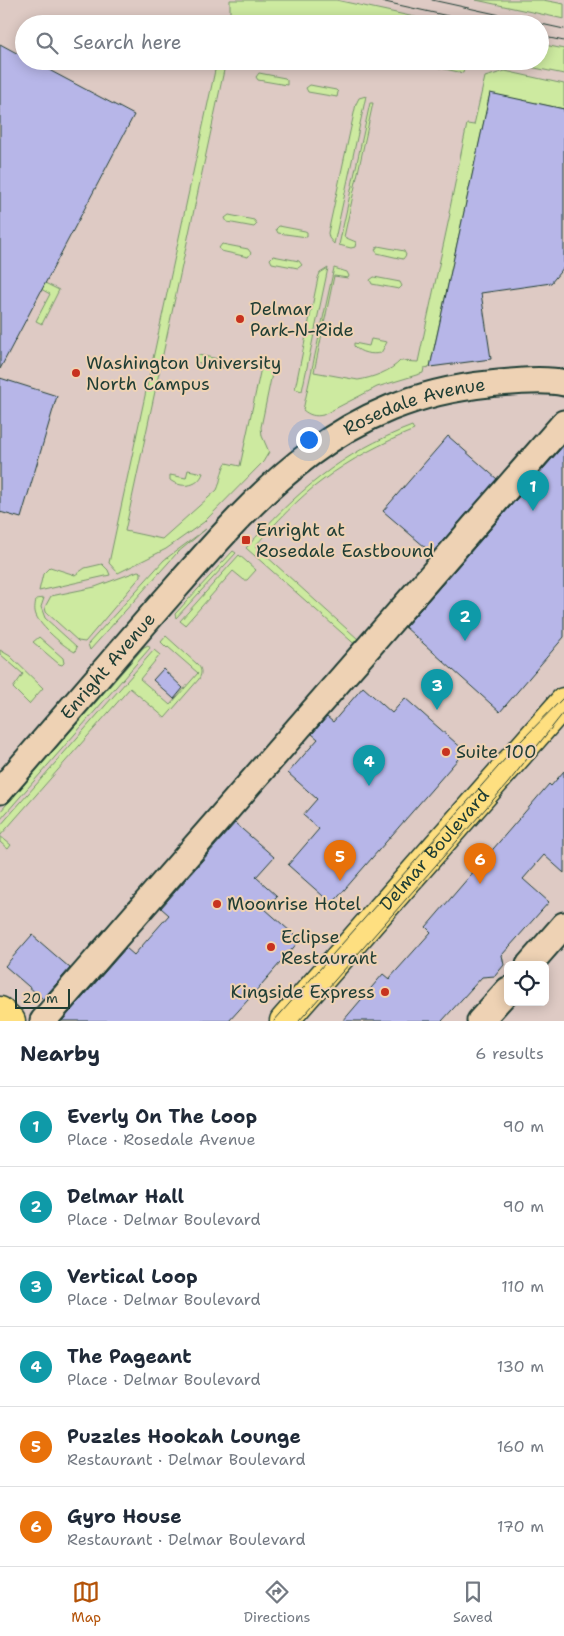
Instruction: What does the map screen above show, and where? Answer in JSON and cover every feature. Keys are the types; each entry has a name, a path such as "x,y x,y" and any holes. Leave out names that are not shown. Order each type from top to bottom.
{"main road":[{"name":"Delmar Boulevard","path":"284,1021 564,702"},
{"path":"0,1011 12,1021"}],"street":[{"name":"Rosedale Avenue","path":"217,541 255,501 303,458 346,429 381,411 410,400 469,386 509,382 563,382"},
{"path":"43,1021 564,423"},
{"name":"Enright Avenue","path":"0,791 217,541"},
{"path":"532,961 564,925"},
{"path":"480,1021 504,994"}],"green space":[{"path":"230,0 336,0 405,15 230,15"},
{"path":"476,0 543,0 564,4 564,19"},
{"path":"549,46 564,49 564,74 545,70 549,70"},
{"path":"215,70 224,70 125,531 162,539 217,490 226,463 240,466 262,363 265,362 274,364 261,427 262,436 269,452 263,462 204,522 166,549 118,573 109,563"},
{"path":"450,70 464,70 463,73"},
{"path":"505,71 564,84 564,109 490,94 430,367 424,368 423,373 377,387 323,415 315,416 308,413 303,410 334,268 347,272 349,276 348,278 334,276 314,372 358,380 381,374 400,361 418,362 467,124 474,125 485,77"},
{"path":"259,73 285,78 287,85 258,80 256,77"},
{"path":"310,85 336,90 338,92 337,97 308,92 306,88"},
{"path":"366,96 334,244 329,238 328,233 356,104 359,98"},
{"path":"370,103 373,103 344,237 356,242 355,247 351,248 339,245"},
{"path":"229,215 254,220 257,224 254,227 227,222 225,218"},
{"path":"279,226 305,231 307,232 307,237 278,233 276,229"},
{"path":"222,244 248,249 251,253 248,257 221,251 219,248"},
{"path":"378,246 404,251 406,255 403,259 377,253 375,250"},
{"path":"273,256 299,261 302,265 298,268 272,263 270,259"},
{"path":"328,268 302,391 295,389 318,278 320,273"},
{"path":"374,277 400,282 402,286 399,289 372,284 370,280"},
{"path":"45,283 59,290 42,324 36,321 50,294 41,289"},
{"path":"371,339 387,342 381,353 366,353 354,346 354,343 369,346"},
{"path":"198,355 224,360 226,362 225,367 196,362 194,359"},
{"path":"412,426 414,430 356,458 314,487 255,546 358,639 433,554 437,558 359,648 246,548 283,509 321,476 363,449"},
{"path":"188,470 203,473 201,478 193,484 184,485 170,480 170,475 186,478"},
{"path":"206,529 177,553 90,650 88,644 164,560"},
{"path":"233,551 236,553 176,618 175,614"},
{"path":"239,555 256,570 247,580 244,580 233,571 185,625 180,621"},
{"path":"102,564 110,575 39,591 43,574 50,567 75,575 85,568"},
{"path":"138,571 141,572 141,576 85,642 78,641 46,612 45,607 51,596 95,587"},
{"path":"44,598 41,607 45,618 77,647 75,652 53,636 38,620 35,611 36,599"},
{"path":"166,636 199,666 201,675 199,679 165,718 130,688 0,836 0,826 154,650 160,655 140,679 170,705 198,673 161,642"},
{"path":"39,637 63,658 64,663 62,665 33,642"},
{"path":"148,645 150,648 0,820 0,812 144,647"},
{"path":"0,650 10,656 43,688 29,704 13,688 23,674 0,654"},
{"path":"0,836 11,845 8,849 0,842"}],"building":[{"path":"0,44 15,52 15,70 49,70 134,115 0,369"},
{"path":"490,93 564,109 564,267 551,283 481,293 491,359 430,367"},
{"name":"Washington University North Campus","path":"0,378 57,396 21,518 0,512"},
{"path":"448,436 497,479 432,553 383,511"},
{"path":"564,445 564,637 500,712 405,627"},
{"path":"163,669 183,688 174,699 153,680"},
{"path":"363,687 392,713 405,698 465,751 332,904 288,865 319,829 303,815 317,799 288,773 318,739 312,734 327,717 333,722"},
{"path":"564,771 564,873 544,855 523,879 549,902 502,955 504,965 495,976 482,977 442,1021 343,1021 383,974 389,979 431,932 426,927 549,784 551,786"},
{"path":"235,823 274,857 256,877 277,896 265,909 300,940 248,1000 229,1021 62,1021 126,948 134,955 169,915 161,908"},
{"path":"32,935 70,968 43,999 5,966"}],"tram line":[{"path":"376,0 444,15"},
{"path":"432,0 500,15"},
{"path":"549,26 564,29"},
{"path":"549,38 564,41"},
{"path":"274,1021 520,742 564,697"},
{"path":"299,1021 508,783 564,712"}],"place":[{"name":"Delmar Park-N-Ride","path":"240,319"},
{"name":"Washington University North Campus","path":"76,373"},
{"name":"Everly On The Loop","path":"533,511"},
{"name":"Enright at Rosedale Eastbound","path":"246,540"},
{"name":"Delmar Hall","path":"465,641"},
{"name":"Vertical Loop","path":"437,710"},
{"name":"Suite 100","path":"446,752"},
{"name":"The Pageant","path":"369,786"},
{"name":"Puzzles Hookah Lounge","path":"340,881"},
{"name":"Gyro House","path":"480,884"},
{"name":"Moonrise Hotel","path":"217,904"},
{"name":"Eclipse Restaurant","path":"271,947"},
{"name":"Kingside Express","path":"385,992"}]}
